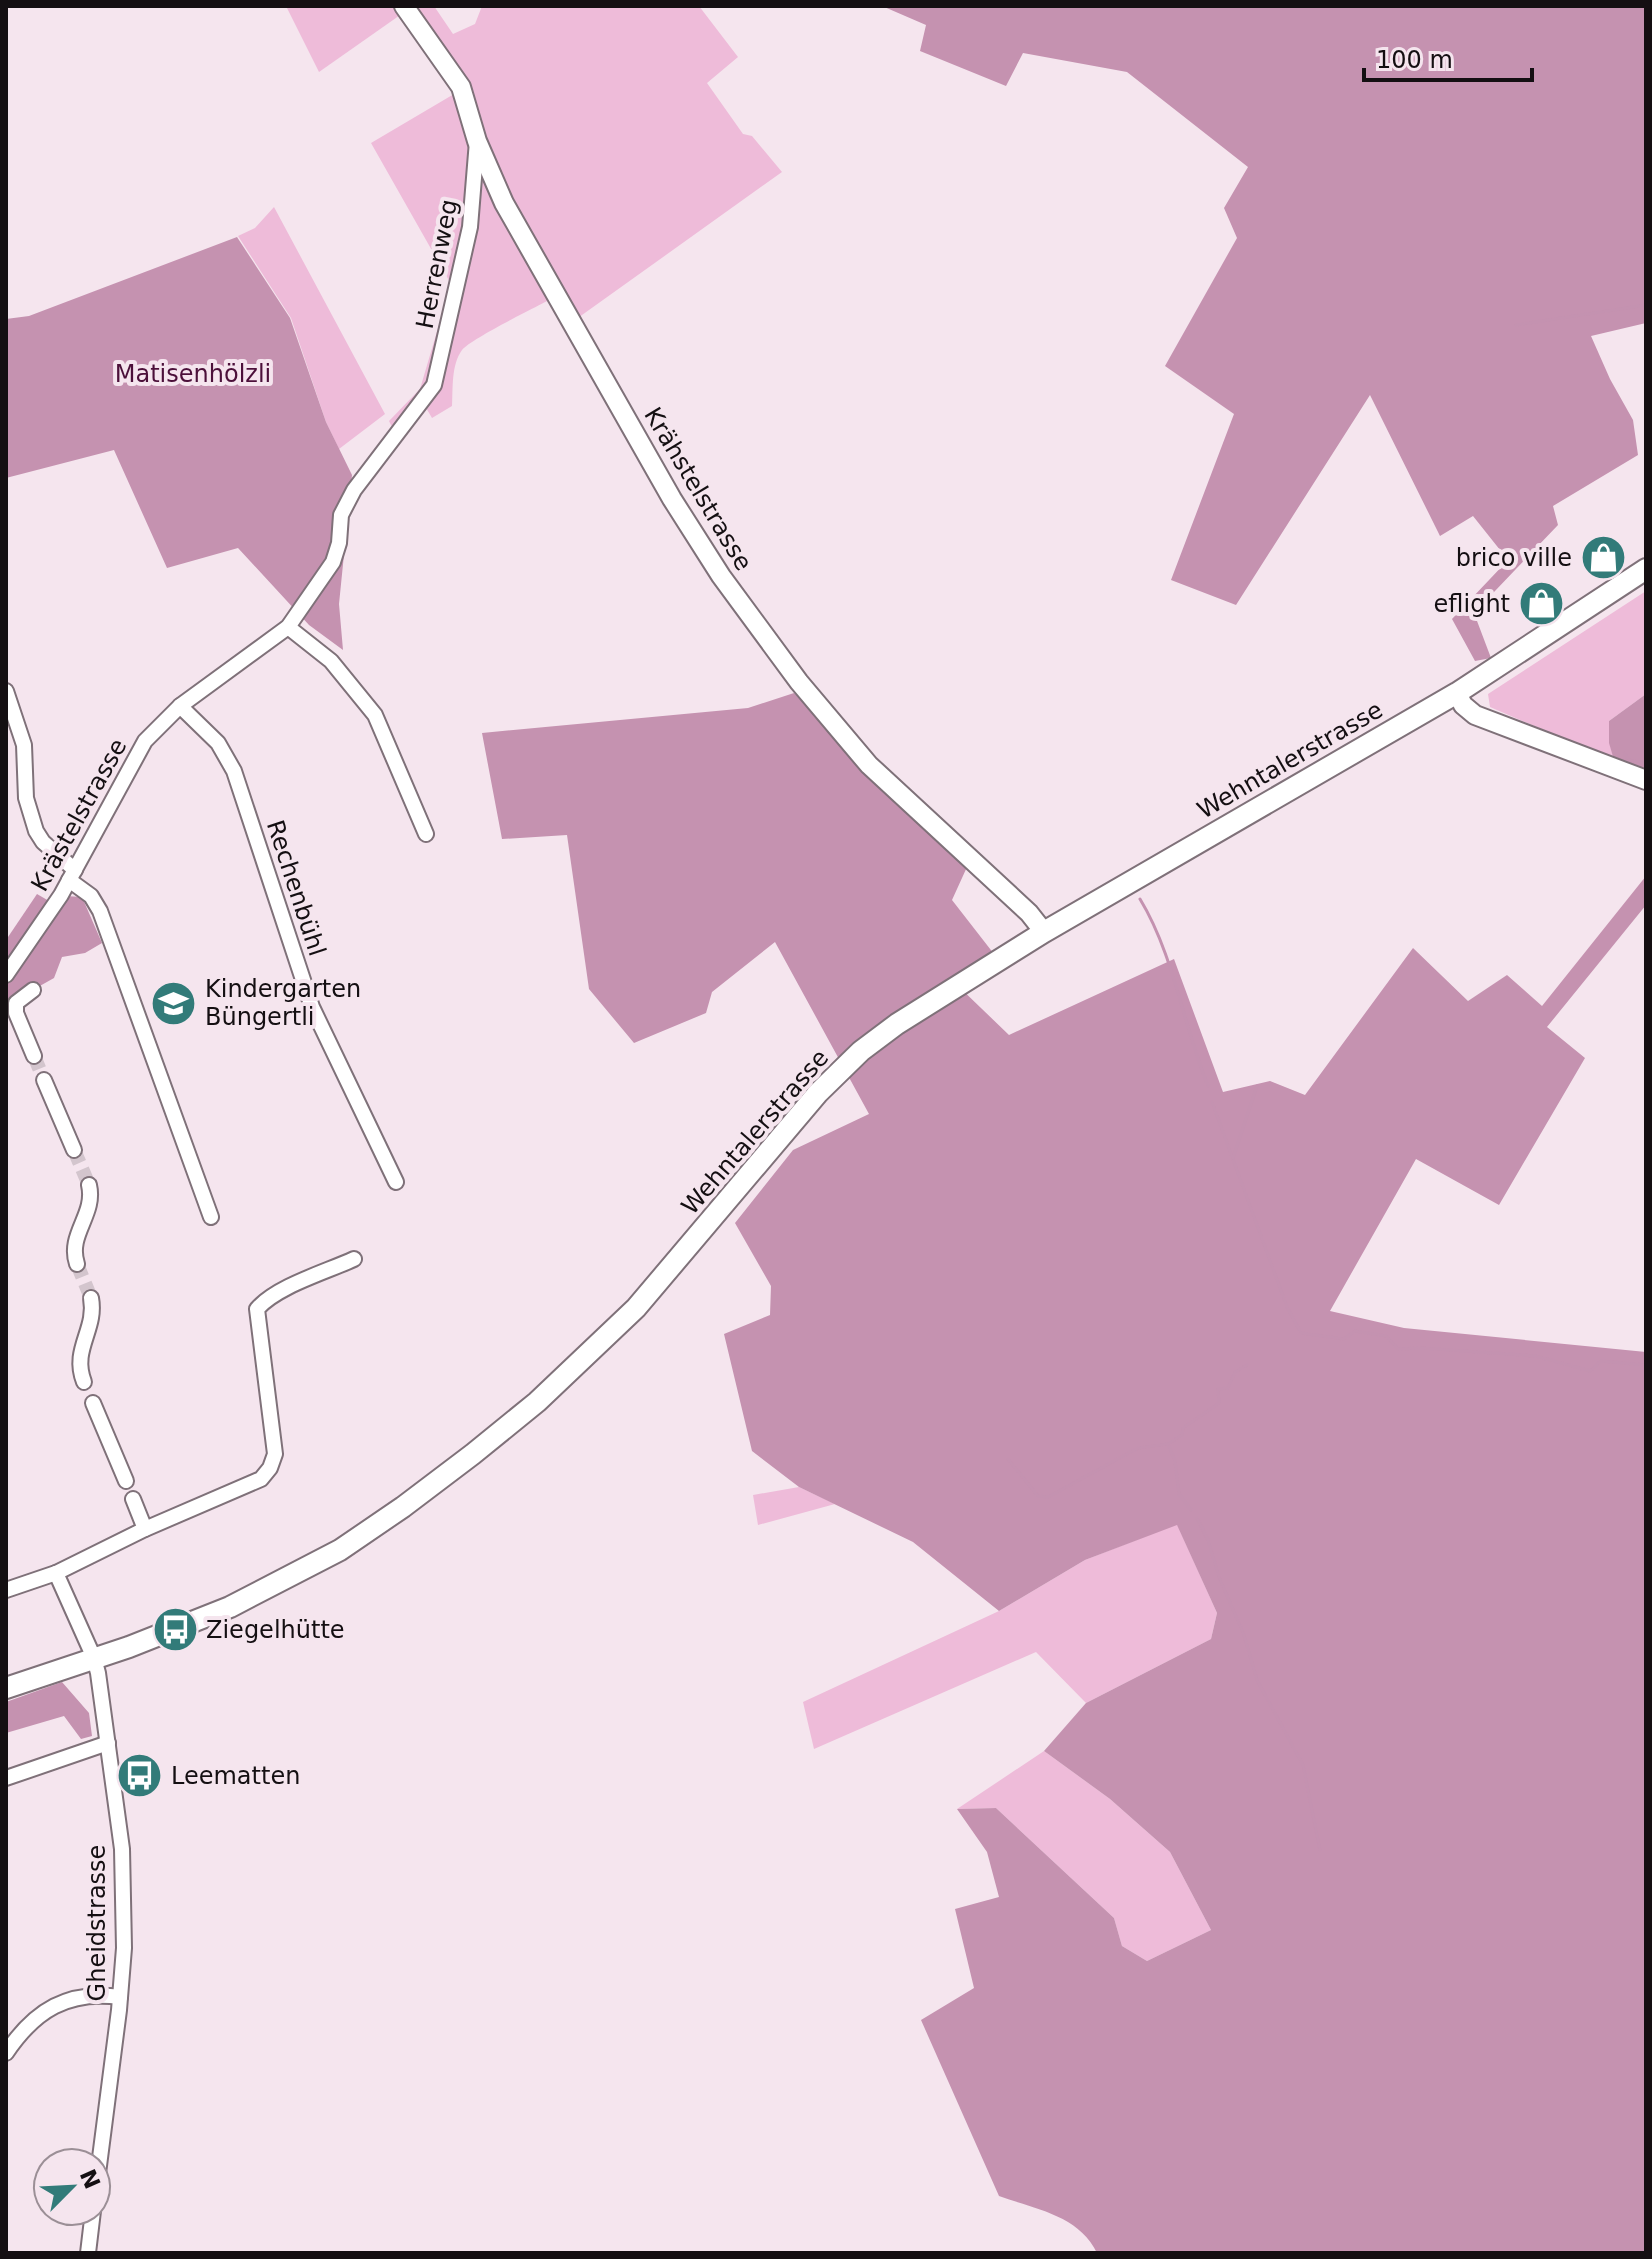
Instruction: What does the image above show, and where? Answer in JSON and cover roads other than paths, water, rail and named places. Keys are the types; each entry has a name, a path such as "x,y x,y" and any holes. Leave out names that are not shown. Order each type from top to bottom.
{"main road":[{"name":"Krähstelstrasse","path":"404,6 461,87 477,141 504,203 672,499 729,588 799,682 869,765 1029,913 1044,932"},
{"name":"Wehntalerstrasse","path":"6,1688 230,1607 340,1550 473,1454 537,1402 636,1308 796,1117 850,1062 923,1005 1457,693 1646,569"},
{"path":"1457,693 1468,710 1487,721 1646,780"}],"street":[{"name":"Herrenweg","path":"429,393 434,385 470,227 477,141"},
{"name":"Krästelstrasse","path":"6,975 61,895 145,741 180,706 297,618 333,562 339,543 341,515 354,490 429,393"},
{"path":"288,627 331,661 375,715 426,834"},
{"path":"6,691 24,745 27,805 36,831 100,911 211,1217"},
{"name":"Rechenbühl","path":"180,706 218,743 234,771 312,1007 396,1182"},
{"path":"33,990 16,1003 16,1013 34,1056"},
{"path":"44,1080 74,1150"},
{"path":"77,1264 74,1253 76,1236 91,1203 89,1185"},
{"path":"6,1590 56,1573 145,1529 261,1479 270,1468 275,1454 257,1309 264,1300 279,1292 354,1259"},
{"path":"84,1382 79,1368 81,1347 93,1318 91,1298"},
{"path":"93,1403 126,1481"},
{"path":"133,1499 145,1529"},
{"name":"Gheidstrasse","path":"56,1573 94,1658 102,1687 122,1849 124,1953 101,2147"},
{"path":"6,1778 108,1743"},
{"path":"6,2053 26,2026 55,2005 90,1996 120,1997"},
{"path":"88,2253 91,2227"}],"waterway":[{"path":"1516,325 1646,305"},
{"path":"1624,753 1629,760 1646,764"},
{"path":"1140,899 1170,967 1208,1086"},
{"path":"1233,1158 1257,1086"},
{"path":"1212,1102 1287,1307 1301,1333 1344,1339 1355,1331 1386,1336 1398,1349 1536,1356 1590,1371 1601,1361 1646,1365"},
{"path":"1008,1459 1038,1496 1048,1497 1138,1448 1168,1444 1182,1435 1183,1428 1219,1403 1218,1389 1228,1388 1235,1372 1247,1365"},
{"path":"1168,1444 1175,1461 1179,1494 1191,1510"},
{"path":"1197,1518 1244,1635 1257,1680 1303,1765 1320,1850"}],"tunnel":[{"path":"34,1056 44,1080"},
{"path":"74,1150 89,1185"},
{"path":"77,1264 91,1298"}],"place":[{"name":"brico ville","path":"1603,558"},
{"name":"eflight","path":"1541,604"},
{"name":"Kindergarten Büngertli","path":"174,1003"},
{"name":"Ziegelhütte","path":"175,1630"},
{"name":"Leematten","path":"140,1776"}],"park label":[{"name":"Matisenhölzli","path":"193,374"}]}
